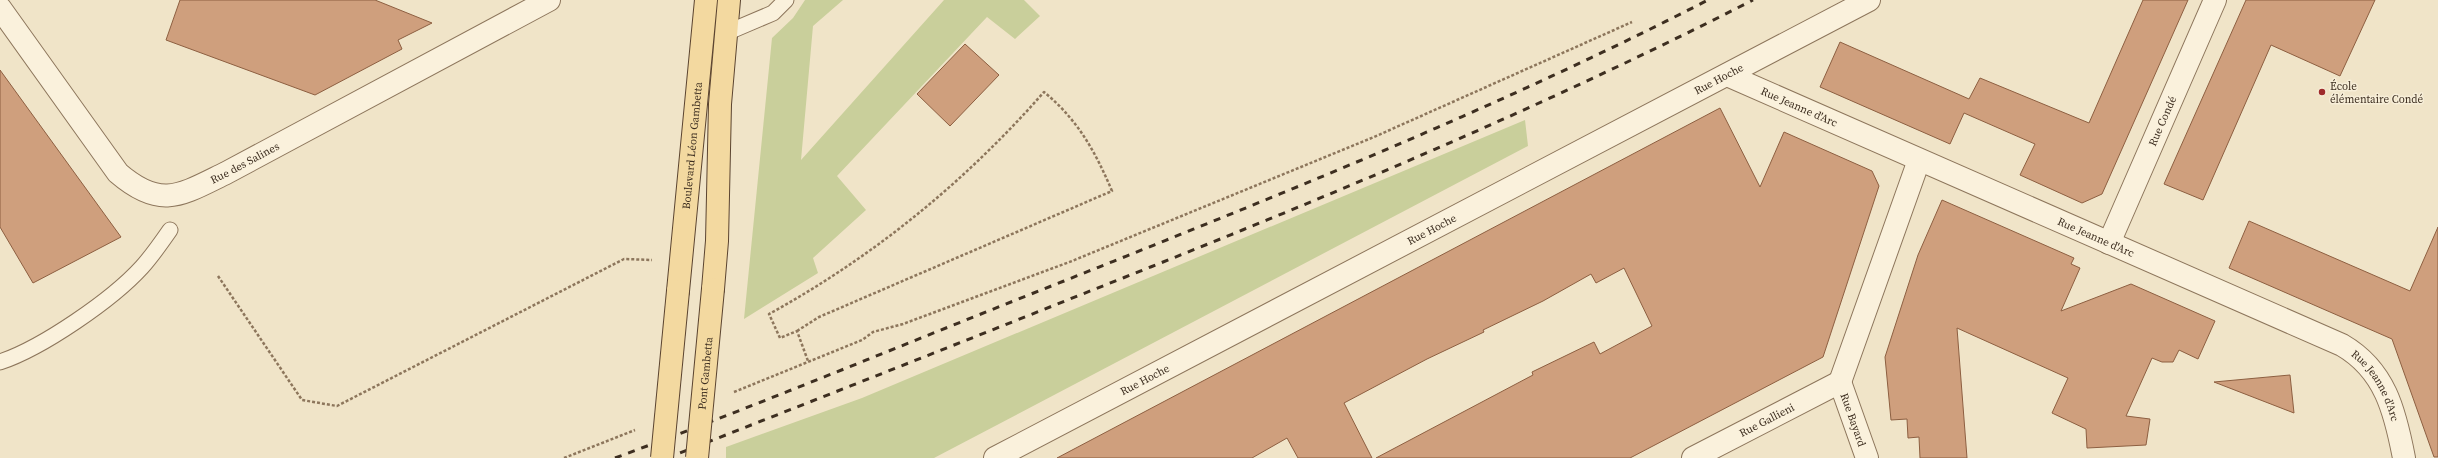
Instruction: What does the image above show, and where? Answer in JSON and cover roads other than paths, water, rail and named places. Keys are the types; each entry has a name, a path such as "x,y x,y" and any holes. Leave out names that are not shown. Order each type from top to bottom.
{"main road":[{"name":"Boulevard Léon Gambetta","path":"662,458 706,0"},
{"name":"Boulevard Léon Gambetta","path":"713,288 717,241 719,123 729,0"},
{"name":"Pont Gambetta","path":"697,458 713,288"}],"street":[{"name":"Rue des Salines","path":"0,8 118,173 141,189 171,197 184,194 226,173 549,0"},
{"name":"Rue Hoche","path":"995,458 1869,0"},
{"name":"Rue Condé","path":"2109,243 2215,0"},
{"name":"Rue Jeanne d'Arc","path":"1727,75 2326,338 2356,354 2371,367 2388,399 2404,458"},
{"path":"1840,382 1919,160"},
{"name":"Rue Gallieni","path":"1693,458 1840,382"},
{"name":"Rue Bayard","path":"1840,382 1867,458"}],"lane":[{"path":"726,33 773,13 786,0"},
{"path":"0,362 16,357 89,313 142,268 170,230"}],"railway":[{"path":"615,458 784,393 1309,182 1550,77 1708,0"},
{"path":"667,458 925,357 1335,192 1588,81 1753,0"}],"place":[{"name":"École élémentaire Condé","path":"2322,92"}]}
